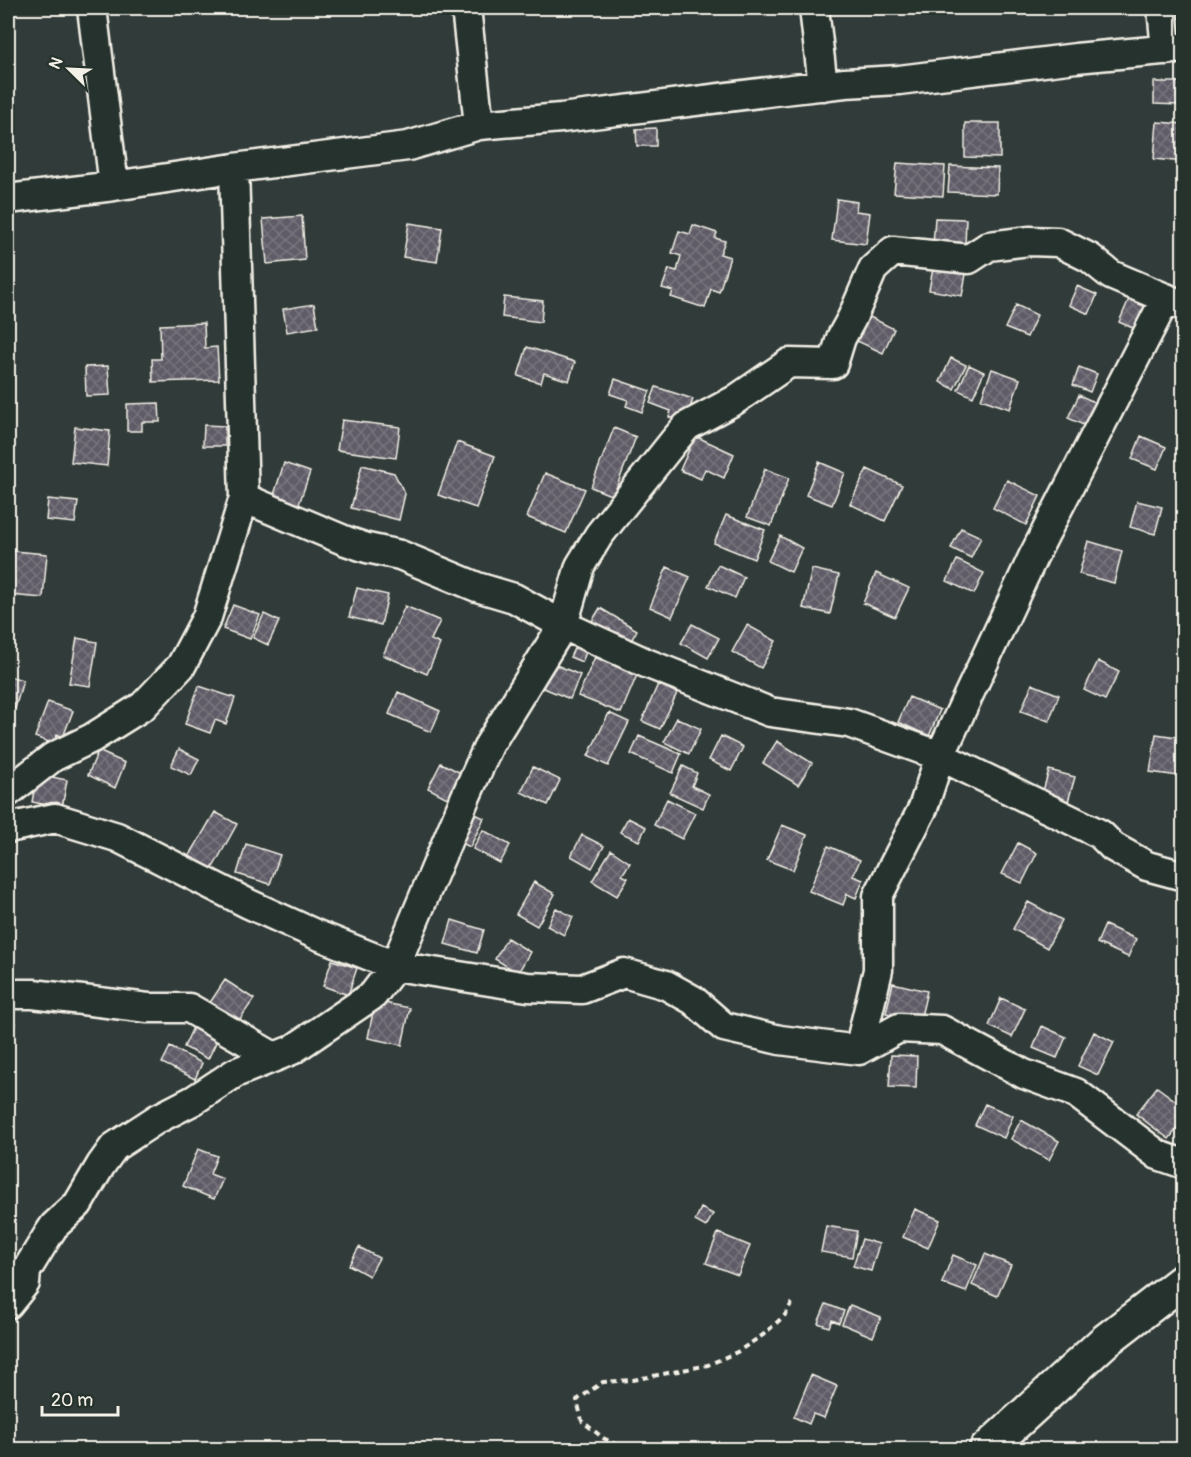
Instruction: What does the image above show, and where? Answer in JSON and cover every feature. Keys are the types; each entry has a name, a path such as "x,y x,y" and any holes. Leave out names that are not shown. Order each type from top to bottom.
{"street":[{"path":"92,8 114,186"},
{"path":"466,8 478,125"},
{"path":"814,8 823,86"},
{"path":"8,199 408,146 478,125 561,118 823,86 899,80 1076,58 1175,49 1162,8"},
{"path":"8,792 53,757 92,738 143,706 181,666 207,617 244,498 234,168"},
{"path":"8,1304 25,1283 26,1271 48,1234 78,1204 114,1147 235,1073 292,1050 373,995 395,966 489,745 563,625 580,566 599,535 687,426 735,400 789,363 832,364 840,338 852,318 873,269 893,251 969,259 989,246 1029,241 1058,242 1090,258 1111,275 1175,302 1033,557 940,756 923,808 878,896 878,970 859,1050"},
{"path":"244,498 346,541 400,555 477,587 514,598 563,625 646,663 770,712 849,723 940,756 1100,834 1113,847 1147,866 1184,876"},
{"path":"8,828 55,818 117,837 249,904 315,934 395,966 528,987 582,989 624,973 666,986 684,995 724,1027 780,1040 859,1050 899,1028 942,1029 1024,1074 1076,1093 1158,1155 1184,1164"},
{"path":"8,994 33,994 148,1008 189,1008 274,1057"},
{"path":"986,1449 1105,1341 1184,1280"}],"path":[{"path":"627,1449 603,1438 582,1421 577,1400 603,1382 633,1380 708,1365 737,1352 763,1335 785,1315 792,1303"}],"building":[{"path":"1154,82 1181,82 1180,105 1154,104"},
{"path":"1157,122 1184,124 1184,162 1154,159"},
{"path":"965,123 1000,123 1000,158 965,157"},
{"path":"656,128 656,146 637,146 636,129"},
{"path":"897,163 945,166 943,196 894,193"},
{"path":"950,166 998,168 997,194 948,192"},
{"path":"837,199 857,202 856,211 870,213 866,244 832,240"},
{"path":"302,216 305,260 267,264 263,219"},
{"path":"935,218 966,219 965,246 933,245"},
{"path":"409,223 442,228 437,262 403,257"},
{"path":"693,225 717,233 715,238 725,241 720,254 730,257 719,292 711,289 705,308 671,297 673,291 662,288 669,269 677,271 681,256 672,253 679,231 690,234"},
{"path":"933,268 966,274 962,296 929,290"},
{"path":"1077,286 1097,295 1089,314 1069,305"},
{"path":"504,297 543,301 541,322 502,317"},
{"path":"1129,299 1151,309 1142,332 1119,322"},
{"path":"314,304 318,327 287,332 283,309"},
{"path":"1016,305 1037,315 1027,337 1005,328"},
{"path":"868,316 894,329 883,353 857,341"},
{"path":"204,323 205,348 217,347 219,380 153,382 152,359 161,359 160,325"},
{"path":"527,347 575,362 569,381 544,373 541,383 518,376"},
{"path":"951,358 966,365 954,389 940,382"},
{"path":"969,365 984,372 973,397 958,390"},
{"path":"108,366 110,395 86,396 85,367"},
{"path":"1079,367 1097,374 1090,392 1073,385"},
{"path":"992,369 1020,379 1010,409 981,399"},
{"path":"615,379 650,391 642,412 626,406 628,400 610,394"},
{"path":"656,387 693,399 685,423 669,417 671,411 650,403"},
{"path":"1079,395 1103,406 1092,429 1068,418"},
{"path":"159,403 160,422 142,422 142,431 127,431 127,404"},
{"path":"342,420 400,427 396,458 337,450"},
{"path":"204,425 225,426 225,446 203,446"},
{"path":"75,427 110,431 107,466 71,462"},
{"path":"614,428 636,437 613,496 591,487"},
{"path":"695,436 734,454 724,478 705,469 701,479 680,470"},
{"path":"1141,436 1166,447 1157,469 1132,459"},
{"path":"457,442 495,456 476,508 438,495"},
{"path":"819,462 845,473 832,505 806,495"},
{"path":"284,463 310,472 298,507 273,498"},
{"path":"362,465 394,473 405,494 399,520 351,508"},
{"path":"765,469 789,478 771,526 747,517"},
{"path":"867,469 902,485 885,521 850,504"},
{"path":"545,473 585,489 566,533 527,517"},
{"path":"1007,480 1040,496 1026,525 993,508"},
{"path":"48,499 78,502 75,523 46,520"},
{"path":"1137,501 1162,507 1155,534 1130,527"},
{"path":"726,515 765,530 754,559 714,543"},
{"path":"961,528 981,537 971,558 951,548"},
{"path":"780,536 802,548 791,572 768,561"},
{"path":"1088,541 1122,551 1114,583 1079,574"},
{"path":"13,551 47,554 43,598 9,595"},
{"path":"957,560 984,573 974,594 947,581"},
{"path":"718,565 744,577 735,598 708,586"},
{"path":"667,567 690,577 672,617 650,607"},
{"path":"812,569 839,575 830,614 803,608"},
{"path":"876,573 909,588 895,617 863,603"},
{"path":"357,588 388,595 381,625 349,617"},
{"path":"233,605 260,615 250,639 223,629"},
{"path":"405,606 440,621 431,640 440,644 427,674 383,655"},
{"path":"600,608 637,630 627,648 589,626"},
{"path":"264,614 279,621 268,645 253,638"},
{"path":"692,624 719,638 708,658 681,643"},
{"path":"747,625 776,641 761,668 732,652"},
{"path":"77,638 97,642 90,686 69,683"},
{"path":"578,640 589,645 582,662 570,657"},
{"path":"595,657 637,675 621,713 578,696"},
{"path":"1098,661 1119,672 1105,700 1084,690"},
{"path":"549,662 580,675 570,699 539,686"},
{"path":"8,676 23,680 15,709 8,707"},
{"path":"658,684 677,693 660,729 642,721"},
{"path":"1032,684 1059,695 1049,721 1021,711"},
{"path":"199,686 235,698 226,724 215,720 210,733 185,724"},
{"path":"398,692 440,711 431,732 389,714"},
{"path":"909,697 940,710 929,736 898,722"},
{"path":"48,702 73,711 63,737 57,734 54,744 35,737"},
{"path":"609,713 629,722 608,766 588,756"},
{"path":"677,718 701,729 689,754 664,742"},
{"path":"1156,734 1184,738 1178,776 1150,772"},
{"path":"639,736 681,754 673,773 631,754"},
{"path":"721,736 743,747 731,771 709,760"},
{"path":"777,741 812,763 798,785 763,763"},
{"path":"179,749 199,759 191,775 171,766"},
{"path":"98,751 125,763 115,788 88,775"},
{"path":"441,763 467,776 455,802 428,788"},
{"path":"683,766 697,773 692,786 709,794 703,808 670,793"},
{"path":"533,767 560,780 548,805 521,792"},
{"path":"1049,770 1075,777 1067,805 1041,798"},
{"path":"37,774 67,780 62,808 32,802"},
{"path":"667,799 695,813 682,839 654,825"},
{"path":"467,810 484,818 470,847 453,839"},
{"path":"215,812 237,824 210,873 187,860"},
{"path":"628,818 646,827 639,841 620,832"},
{"path":"782,825 807,835 793,870 767,860"},
{"path":"483,830 510,845 500,863 473,849"},
{"path":"582,835 604,846 592,868 571,856"},
{"path":"1018,843 1037,853 1022,883 1002,874"},
{"path":"246,844 280,855 270,884 237,874"},
{"path":"828,846 860,860 853,876 863,880 856,898 847,894 843,905 809,891"},
{"path":"611,850 630,863 622,875 628,878 617,896 592,881"},
{"path":"534,882 555,894 537,926 516,914"},
{"path":"1028,902 1062,920 1047,948 1013,929"},
{"path":"556,908 573,917 564,935 547,926"},
{"path":"452,920 484,930 477,953 445,944"},
{"path":"1105,925 1136,939 1128,957 1097,943"},
{"path":"507,938 530,952 518,973 495,959"},
{"path":"332,960 357,968 348,995 323,986"},
{"path":"225,980 254,999 235,1026 207,1007"},
{"path":"893,983 927,991 920,1021 886,1013"},
{"path":"1001,998 1025,1009 1012,1037 989,1026"},
{"path":"375,1001 410,1008 402,1045 368,1038"},
{"path":"8,1021 15,1023 8,1050"},
{"path":"195,1023 220,1034 208,1059 184,1047"},
{"path":"1042,1026 1066,1037 1057,1058 1033,1048"},
{"path":"1094,1032 1114,1042 1098,1075 1078,1066"},
{"path":"170,1047 202,1063 195,1079 162,1063"},
{"path":"891,1055 917,1056 916,1088 889,1087"},
{"path":"1157,1087 1184,1107 1184,1120 1169,1139 1136,1114"},
{"path":"985,1104 1013,1116 1004,1138 975,1125"},
{"path":"1021,1120 1059,1141 1049,1160 1011,1139"},
{"path":"198,1149 217,1156 210,1174 223,1179 214,1199 183,1186"},
{"path":"701,1208 713,1214 706,1227 695,1221"},
{"path":"915,1209 940,1220 928,1248 903,1237"},
{"path":"826,1226 857,1231 852,1257 821,1252"},
{"path":"718,1233 750,1246 738,1275 706,1263"},
{"path":"862,1239 879,1244 871,1271 853,1266"},
{"path":"359,1247 379,1258 369,1276 349,1265"},
{"path":"985,1254 1011,1265 997,1296 972,1285"},
{"path":"953,1255 977,1265 966,1292 942,1283"},
{"path":"826,1304 844,1311 839,1323 832,1320 829,1327 818,1323"},
{"path":"850,1305 881,1317 873,1337 842,1324"},
{"path":"811,1375 837,1386 824,1418 813,1414 809,1424 794,1417"}]}
